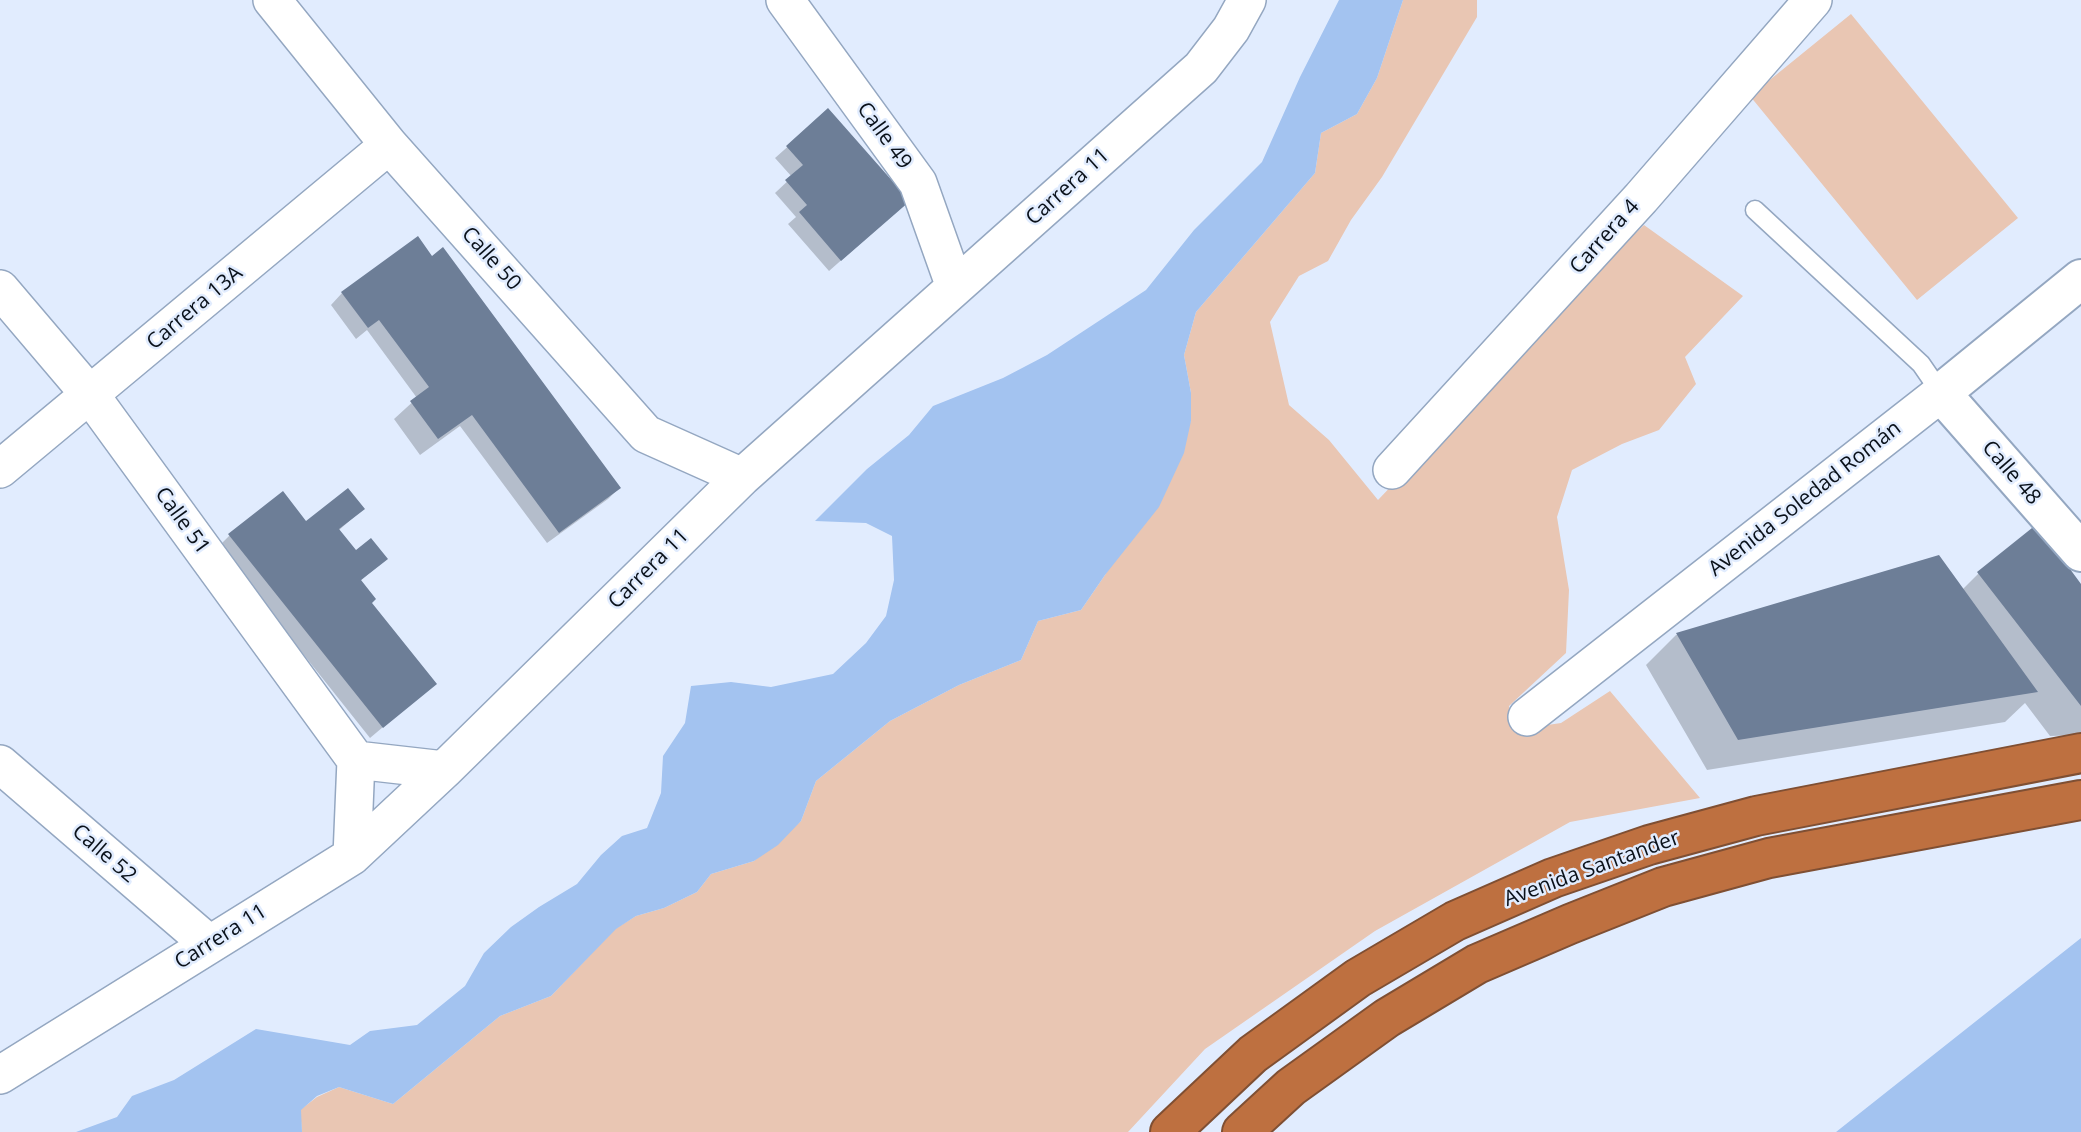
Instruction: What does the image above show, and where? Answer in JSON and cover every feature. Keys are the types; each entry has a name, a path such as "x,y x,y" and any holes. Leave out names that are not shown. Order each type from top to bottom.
{"highway":[{"name":"Avenida Santander","path":"1170,1132 1253,1054 1358,978 1455,921 1553,878 1648,845 1756,816 2081,753"},
{"name":"Avenida Santander","path":"1242,1132 1292,1087 1387,1018 1477,964 1663,887 1769,858 2081,800"}],"street":[{"name":"Calle 50","path":"272,0 389,145 646,434 742,477"},
{"name":"Calle 49","path":"785,0 919,183 955,287"},
{"name":"Carrera 11","path":"0,1075 352,856 444,770 742,477 1201,68 1231,29 1247,0"},
{"name":"Carrera 4","path":"1392,470 1641,198 1813,0"},
{"name":"Carrera 13A","path":"0,469 91,396 389,145"},
{"name":"Avenida Soledad Román","path":"1527,717 1941,393 2081,279"},
{"name":"Calle 51","path":"0,289 91,396 356,760"},
{"name":"Calle 48","path":"1941,393 2081,552"},
{"path":"352,856 356,760 444,770"},
{"name":"Calle 52","path":"0,764 209,944"}],"lane":[{"path":"1755,210 1922,365 1941,393"}],"shaded area":[{"path":"1403,0 1477,0 1477,17 1382,177 1351,220 1328,261 1299,276 1270,322 1289,405 1329,440 1378,500 1603,264 1644,225 1743,296 1685,357 1696,384 1659,430 1622,444 1572,470 1557,517 1569,590 1566,653 1509,706 1514,730 1561,723 1610,691 1700,798 1570,822 1375,931 1205,1049 1128,1132 302,1132 300,1110 317,1097 339,1087 393,1104 500,1016 551,996 615,929 636,916 664,908 697,892 711,874 754,861 801,821 816,781 890,721 959,685 1021,660 1038,621 1081,610 1105,575 1191,421 1191,393 1184,355 1196,312 1315,173 1321,133 1357,114 1377,78"},
{"path":"1851,14 2018,218 1917,300 1750,96"}],"water":[{"path":"1339,0 1403,0 1377,78 1357,114 1321,133 1315,173 1196,312 1184,355 1191,393 1191,421 1184,453 1159,507 1081,610 1038,621 1021,660 959,685 890,721 816,781 801,821 778,845 754,861 711,874 697,892 664,908 636,916 616,929 551,996 500,1016 393,1104 339,1087 317,1096 301,1110 302,1132 76,1132 117,1117 132,1096 174,1080 256,1029 350,1045 370,1031 417,1025 465,986 484,953 511,927 577,884 601,855 622,836 647,828 661,793 663,756 685,723 691,686 731,682 771,687 833,674 866,643 886,616 894,580 892,536 866,523 815,521 867,469 909,435 933,406 1003,378 1047,355 1146,290 1194,230 1262,162 1300,77"},
{"path":"2081,938 2081,1132 1836,1132"}],"building":[{"path":"828,108 910,201 841,261 799,212 807,205 785,180 803,165 786,146"},
{"path":"418,236 432,256 443,247 621,488 559,533 472,415 438,439 410,401 429,387 379,320 368,328 341,292"},
{"path":"348,488 365,509 339,529 356,550 371,538 388,559 361,580 376,599 372,603 437,684 383,728 228,534 283,491 306,521"},
{"path":"2037,524 2081,584 2081,706 1977,572"},
{"path":"1939,555 2038,692 1738,740 1676,633"}]}
